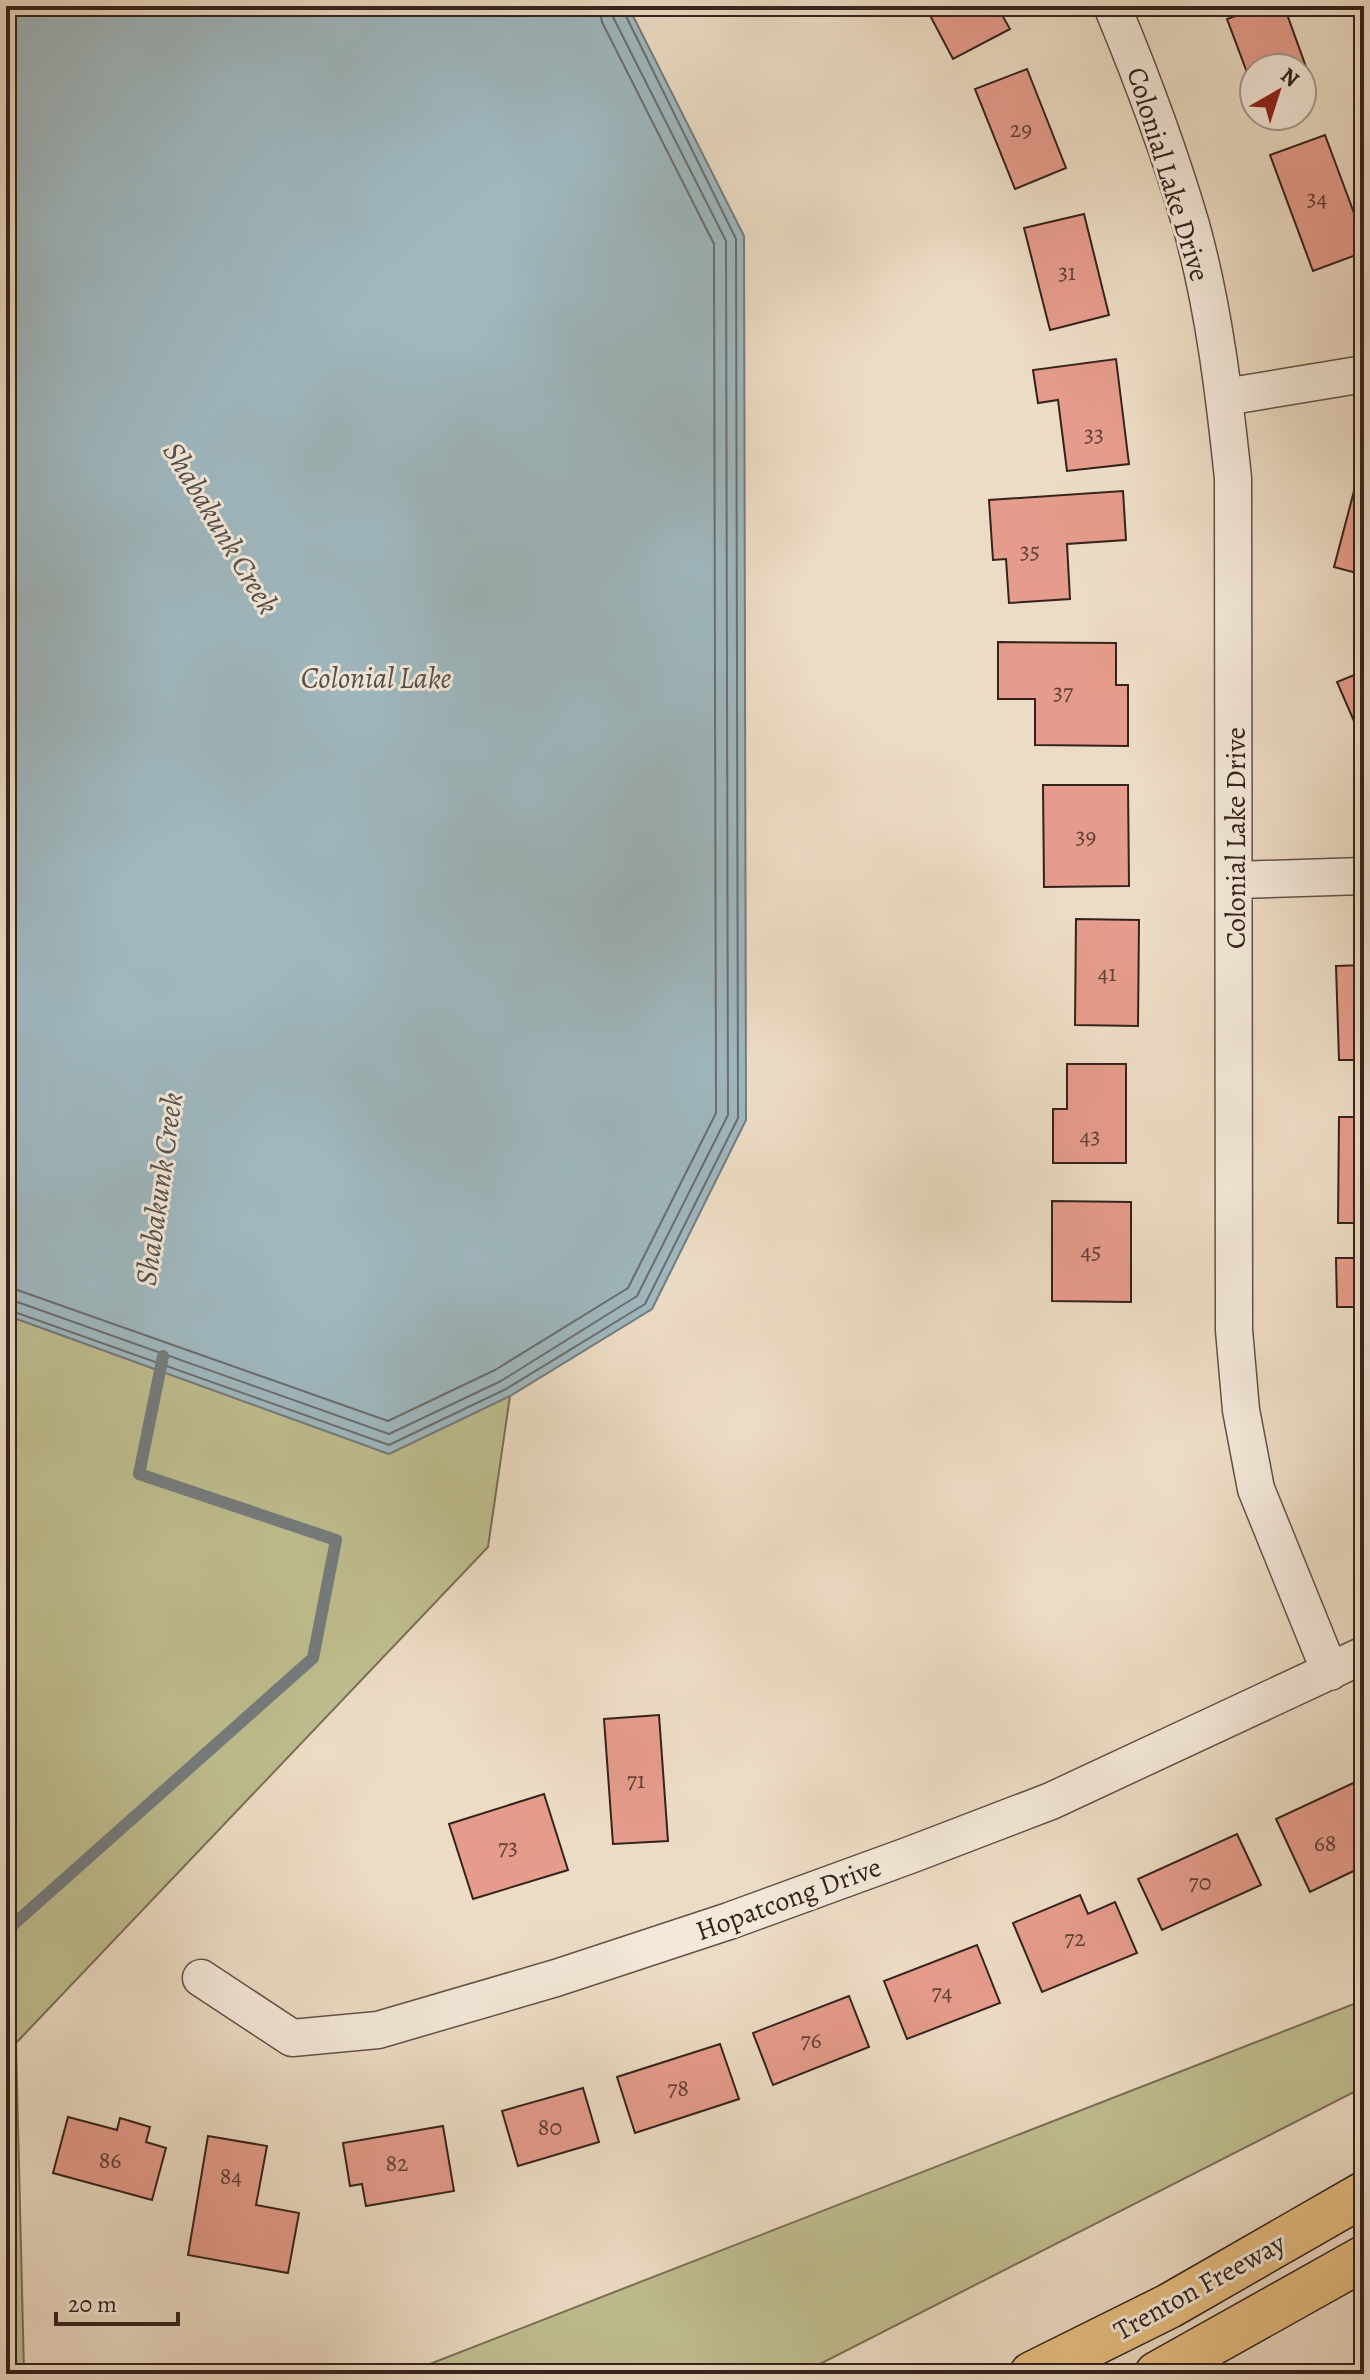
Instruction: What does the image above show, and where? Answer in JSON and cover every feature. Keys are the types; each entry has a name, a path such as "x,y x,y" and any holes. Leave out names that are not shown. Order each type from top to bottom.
{"highway":[{"name":"Trenton Freeway","path":"1032,2374 1169,2306 1364,2194"},
{"name":"Trenton Freeway","path":"1157,2374 1364,2258"}],"street":[{"name":"Colonial Lake Drive","path":"1112,6 1157,115 1191,227 1225,397 1233,478 1236,880 1234,1330 1241,1410 1256,1489 1330,1672"},
{"path":"1225,397 1364,374"},
{"path":"1236,880 1364,876"},
{"name":"Hopatcong Drive","path":"201,1978 292,2038 378,2030 700,1931 910,1855 1051,1801 1364,1655"}],"shaded area":[{"path":"6,1315 389,1454 510,1396 488,1547 16,2043 24,2372 31,2374 6,2374"},
{"path":"1364,2000 1364,2087 814,2367 795,2374 404,2374"}],"water":[{"name":"Colonial Lake","path":"6,6 628,6 744,236 746,1120 652,1309 510,1396 389,1454 6,1315"}],"building":[{"path":"925,6 997,6 1010,29 953,59"},
{"path":"1263,6 1284,6 1301,52 1239,52 1227,19"},
{"path":"1027,69 1066,168 1015,189 975,89"},
{"path":"1325,135 1364,240 1364,252 1313,271 1270,155"},
{"path":"1084,214 1109,315 1050,330 1024,228"},
{"path":"1116,359 1129,464 1067,471 1058,400 1038,403 1033,370"},
{"path":"1359,472 1364,473 1364,575 1334,567"},
{"path":"1123,491 1126,540 1067,544 1070,599 1009,603 1006,559 993,560 989,500"},
{"path":"998,642 1116,643 1116,685 1128,685 1128,746 1035,745 1035,699 998,699"},
{"path":"1364,671 1364,744 1337,682"},
{"path":"1043,785 1128,785 1129,886 1044,887"},
{"path":"1076,919 1139,920 1138,1026 1075,1025"},
{"path":"1364,965 1364,1060 1339,1060 1336,966"},
{"path":"1067,1064 1126,1064 1126,1163 1053,1163 1053,1109 1067,1109"},
{"path":"1339,1117 1364,1117 1364,1223 1338,1223"},
{"path":"1052,1201 1131,1202 1131,1302 1052,1301"},
{"path":"1336,1258 1364,1258 1364,1307 1337,1307"},
{"path":"659,1715 668,1841 613,1844 604,1719"},
{"path":"1364,1778 1364,1866 1310,1892 1276,1819"},
{"path":"544,1794 568,1870 473,1899 449,1824"},
{"path":"1237,1834 1261,1885 1162,1930 1138,1879"},
{"path":"1080,1895 1088,1914 1115,1902 1137,1953 1042,1992 1013,1923"},
{"path":"977,1945 1000,2003 907,2039 884,1981"},
{"path":"849,1996 869,2047 773,2085 753,2033"},
{"path":"720,2044 739,2099 635,2133 617,2077"},
{"path":"583,2088 599,2142 518,2166 502,2111"},
{"path":"68,2117 117,2130 120,2118 150,2127 146,2142 166,2148 152,2200 53,2173"},
{"path":"443,2126 454,2191 366,2206 362,2184 350,2186 343,2143"},
{"path":"208,2136 267,2146 256,2205 299,2213 288,2273 188,2255"}],"waterway":[{"name":"Shabakunk Creek","path":"6,1931 313,1658 336,1540 139,1474 163,1356"}]}
